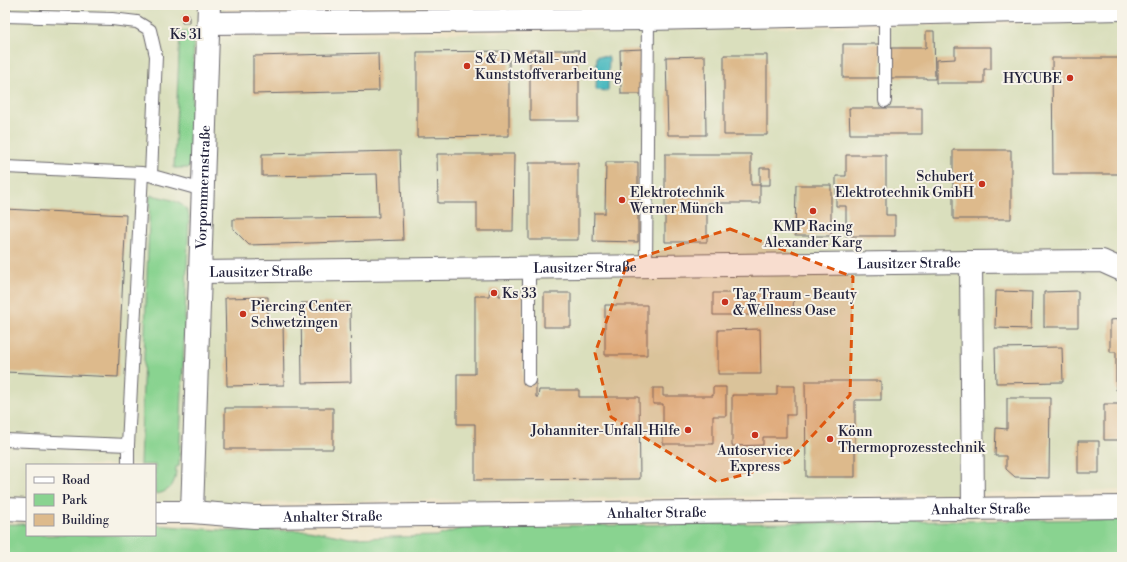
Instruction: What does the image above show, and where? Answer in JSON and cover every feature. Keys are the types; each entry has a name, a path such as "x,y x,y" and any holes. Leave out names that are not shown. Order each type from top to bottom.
{"street":[{"path":"209,14 648,19 1122,9"},
{"name":"Vorpommernstraße","path":"192,512 209,14"},
{"name":"Lausitzer Straße","path":"200,272 1102,261 1122,270"},
{"name":"Lausitzer Straße","path":"971,262 973,509"},
{"name":"Anhalter Straße","path":"156,512 192,512 254,517 1122,507"},
{"path":"5,509 26,510"}],"lane":[{"path":"884,101 885,14"},
{"path":"5,16 112,18 137,22 150,30 156,56 146,174 128,444 128,464"},
{"path":"646,267 648,19"},
{"path":"5,167 146,174 203,190"},
{"path":"529,268 529,380"},
{"path":"5,440 128,444"}],"highlighted area":[{"path":"730,229 853,277 850,395 788,462 717,482 611,417 595,353 628,261"}],"shaded area":[{"path":"5,5 225,5 220,37 1122,22 1122,490 932,494 156,504 156,464 26,464 26,499 5,498"}],"green space":[{"path":"180,31 194,31 191,158 189,168 174,168"},
{"path":"152,195 175,201 184,207 189,217 179,466 176,467 174,482 169,489 156,494 156,464 140,464 150,196"},
{"path":"1122,519 1122,557 5,557 5,524 26,524 26,536 156,536 156,525 232,531 309,530 350,538 437,536 465,527"}],"water":[{"path":"597,56 609,57 608,91 596,90"}],"building":[{"name":"Ks 31","path":"183,14 189,14 189,23 182,23"},
{"path":"926,31 934,31 935,79 891,78 891,48 926,48"},
{"path":"843,44 881,44 881,78 843,78"},
{"path":"955,47 991,47 991,69 984,69 984,83 936,83 936,60 955,59"},
{"path":"643,49 643,94 621,94 620,50"},
{"path":"530,50 579,50 579,121 530,121"},
{"path":"509,51 509,136 417,137 417,52"},
{"path":"378,53 379,91 253,94 253,56"},
{"path":"724,55 767,55 767,135 724,135"},
{"path":"705,56 706,135 668,135 666,57"},
{"path":"1052,58 1122,58 1122,174 1053,174"},
{"path":"849,108 922,108 922,134 850,134"},
{"name":"Schubert Elektrotechnik GmbH","path":"953,150 1011,150 1011,219 953,219"},
{"path":"400,151 403,240 249,245 233,229 233,219 379,217 377,174 262,176 262,154"},
{"path":"437,154 514,154 513,231 477,231 477,203 438,203"},
{"path":"665,154 751,154 751,185 760,185 760,203 707,203 707,242 665,242"},
{"path":"846,155 886,155 886,215 895,215 895,236 846,236 846,206 836,206 836,176 846,176"},
{"name":"Elektrotechnik Werner Münch","path":"606,162 638,162 638,242 593,241 594,213 605,213"},
{"path":"529,163 578,163 578,240 529,240"},
{"path":"760,168 770,168 770,185 760,185"},
{"name":"KMP Racing Alexander Karg","path":"796,185 831,185 831,236 795,236"},
{"path":"5,209 126,215 118,377 5,372"},
{"path":"490,289 499,289 499,296 523,294 523,380 536,380 536,397 538,397 539,390 579,390 579,397 639,397 640,479 475,480 475,424 457,424 457,374 475,374 475,296 489,296"},
{"path":"996,291 1032,292 1031,329 995,328"},
{"path":"1078,291 1078,327 1044,327 1044,292"},
{"path":"544,293 571,293 571,327 544,327"},
{"path":"713,293 794,293 793,310 771,310 771,315 713,315"},
{"path":"268,297 268,321 283,320 284,385 227,386 225,298"},
{"path":"301,303 350,303 351,382 302,383"},
{"path":"605,305 647,305 647,355 605,355"},
{"path":"1122,319 1122,390 1116,390 1116,352 1110,352 1110,320"},
{"path":"760,329 761,374 718,374 718,330"},
{"path":"1062,347 1063,382 996,383 995,348"},
{"name":"Könn Thermoprozesstechnik","path":"805,381 881,381 881,400 855,400 855,477 806,477"},
{"path":"777,386 795,386 795,415 786,415 786,437 763,437 763,445 732,446 732,395 777,395"},
{"name":"Johanniter-Unfall-Hilfe","path":"713,387 726,387 726,416 713,416 713,444 663,444 663,404 653,404 653,388 663,388 663,396 713,396"},
{"path":"1007,398 1050,398 1049,478 1015,477 1006,469 1006,456 995,456 996,428 1007,429"},
{"path":"1104,404 1122,404 1122,440 1104,440"},
{"path":"225,408 333,408 333,449 225,449"},
{"path":"1078,441 1099,441 1099,473 1078,473"}],"place":[{"name":"Ks 31","path":"186,19"},
{"name":"S & D Metall- und Kunststoffverarbeitung","path":"467,66"},
{"name":"HYCUBE","path":"1070,78"},
{"name":"Schubert Elektrotechnik GmbH","path":"982,184"},
{"name":"Elektrotechnik Werner Münch","path":"622,200"},
{"name":"KMP Racing Alexander Karg","path":"813,211"},
{"name":"Ks 33","path":"494,293"},
{"name":"Tag Traum - Beauty & Wellness Oase","path":"725,302"},
{"name":"Piercing Center Schwetzingen","path":"243,314"},
{"name":"Johanniter-Unfall-Hilfe","path":"688,430"},
{"name":"Autoservice Express","path":"755,435"},
{"name":"Könn Thermoprozesstechnik","path":"830,439"}]}
